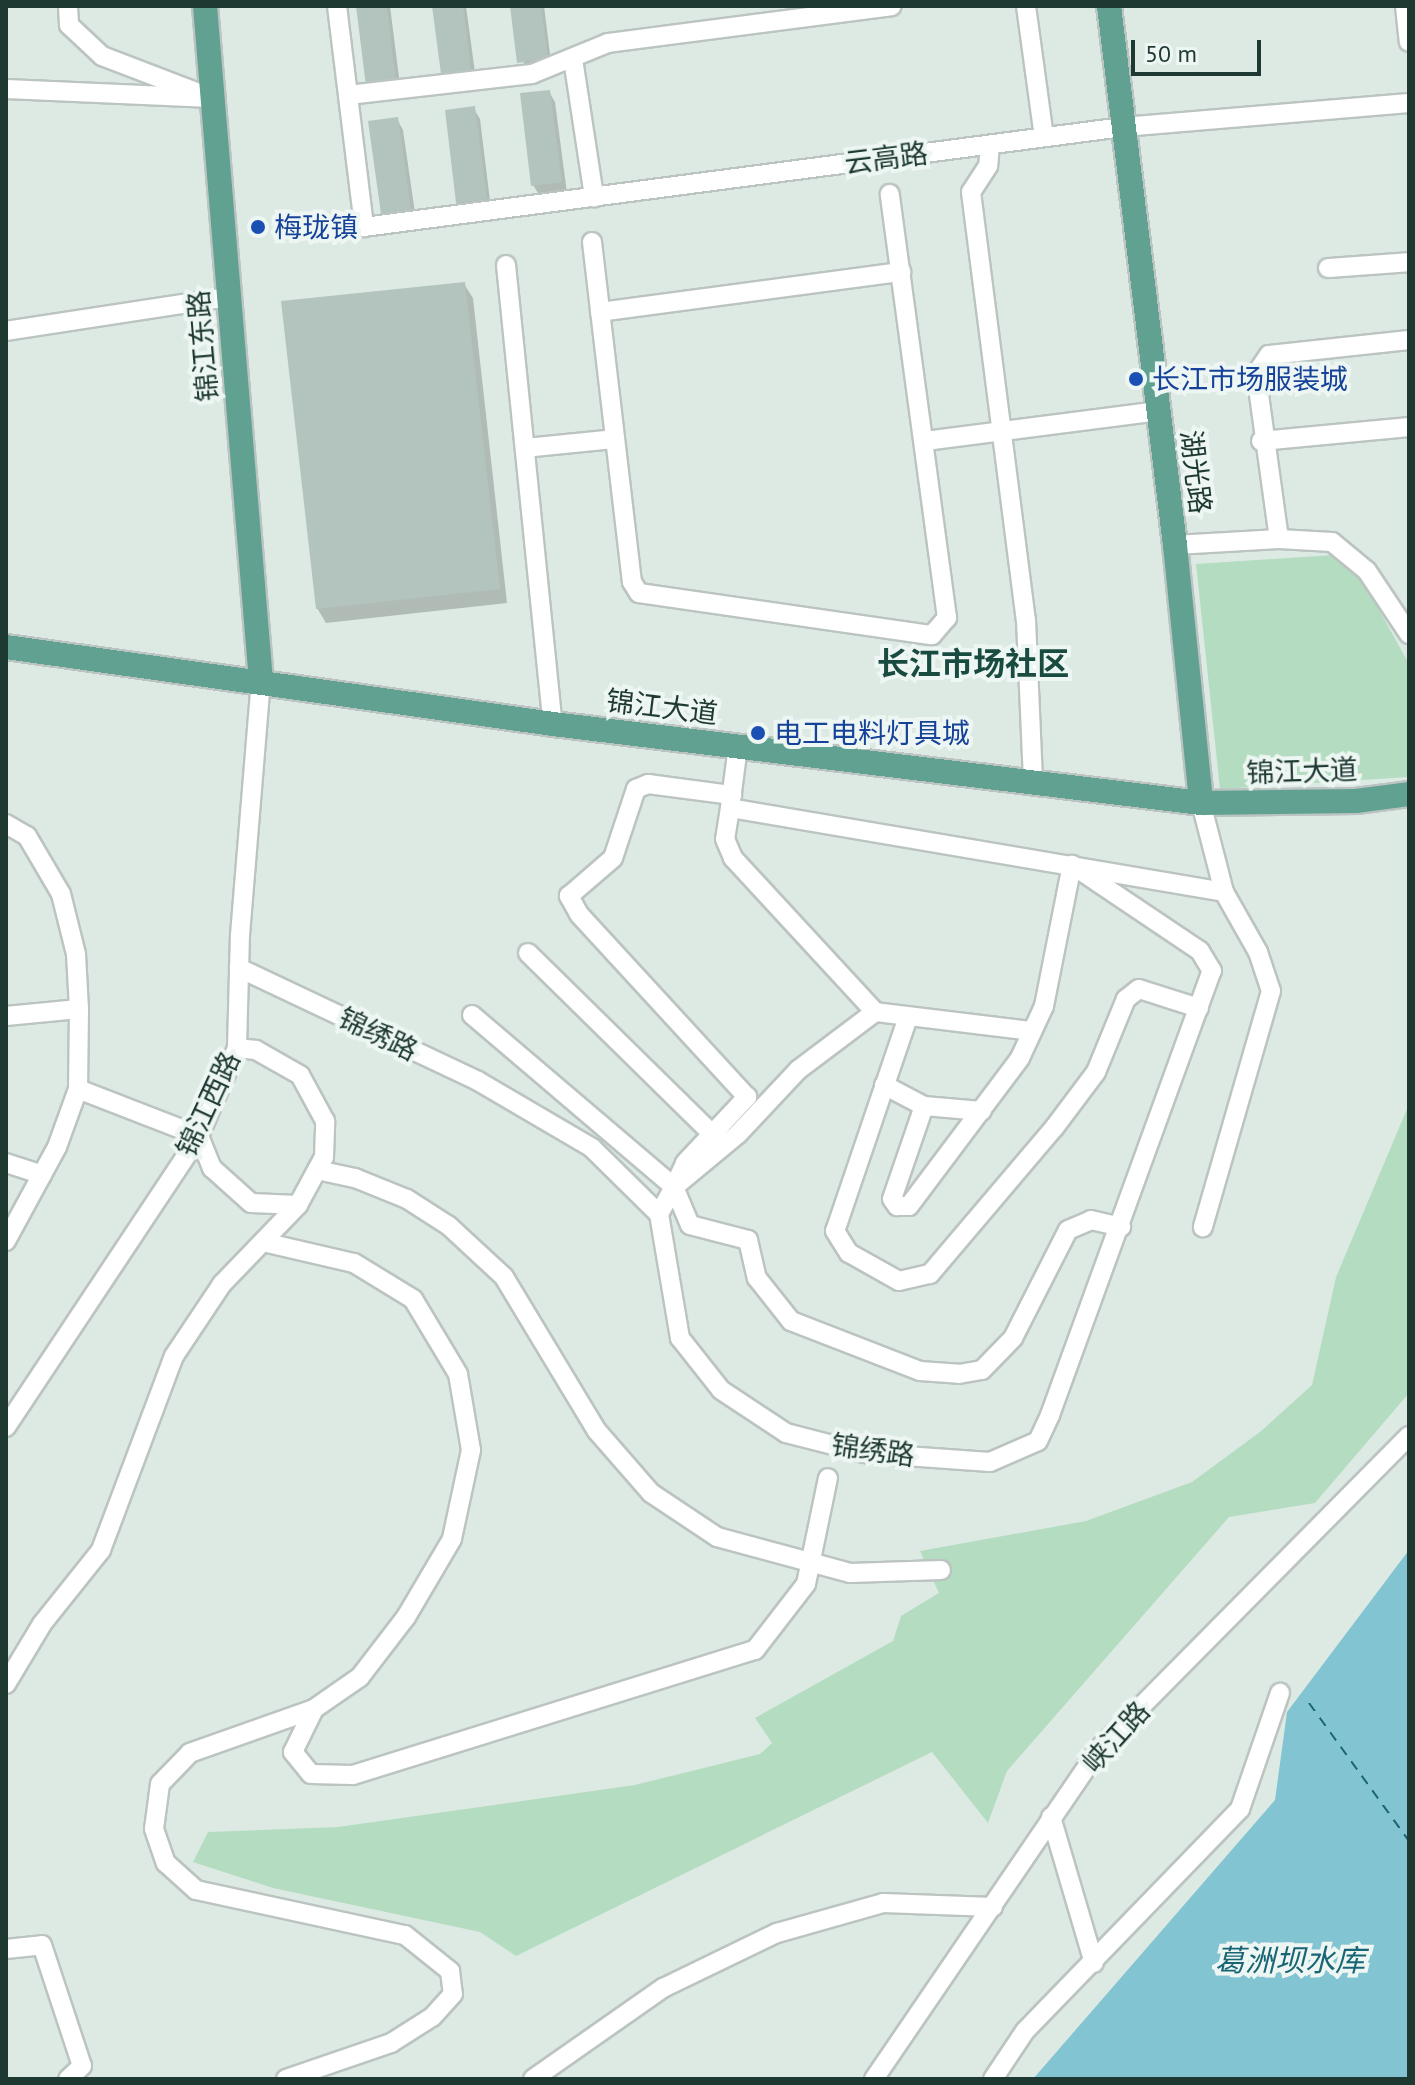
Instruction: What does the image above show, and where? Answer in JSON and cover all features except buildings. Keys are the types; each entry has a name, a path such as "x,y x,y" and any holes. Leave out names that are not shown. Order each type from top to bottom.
{"main road":[{"name":"锦江东路","path":"205,6 261,682"},
{"name":"湖光路","path":"1109,6 1175,545 1201,803"},
{"name":"锦江大道","path":"6,647 553,724 1201,803 1356,801 1409,794"}],"street":[{"path":"68,6 69,25 102,56 212,98"},
{"path":"337,6 348,95 532,74 608,43 892,6"},
{"path":"1026,6 1044,137"},
{"path":"1405,6 1409,42"},
{"path":"573,59 594,197"},
{"path":"6,89 212,98"},
{"name":"云高路","path":"348,95 364,227 1123,127 1409,103"},
{"path":"990,145 988,166 971,192 1026,620 1033,783"},
{"path":"592,242 632,582 639,593 932,635 947,618 890,194"},
{"path":"1328,268 1409,262"},
{"path":"506,265 553,724"},
{"path":"600,312 901,272"},
{"path":"6,331 229,297"},
{"path":"1279,539 1261,441 1256,374 1269,355 1409,340"},
{"path":"925,441 1159,411"},
{"path":"1261,441 1409,427"},
{"path":"525,448 615,439"},
{"path":"1175,545 1279,539 1332,542 1367,571 1409,634"},
{"name":"锦江西路","path":"6,1427 199,1136 237,1048 239,968 261,682"},
{"path":"738,746 725,839 733,858 875,1012 1032,1031"},
{"path":"659,1214 685,1163 747,1097 570,904 569,896 613,858 636,789 648,784 1224,892"},
{"path":"1201,803 1224,892 1258,952 1271,991 1203,1227"},
{"path":"6,824 27,836 61,894 76,954 79,1009 78,1089 42,1175 6,1241"},
{"path":"924,1106 892,1199 897,1206 909,1206 982,1111 1032,1031 1044,1006 1072,865"},
{"name":"锦绣路","path":"239,968 478,1081 592,1148 659,1214 680,1338 721,1390 786,1433 864,1453 990,1462 1038,1441 1121,1227 1212,971 1200,951 1072,865"},
{"path":"528,953 712,1134"},
{"path":"908,1017 835,1231 849,1253 899,1281 930,1274 1054,1128 1096,1072 1126,999 1139,989 1199,1008"},
{"path":"6,1016 79,1009"},
{"path":"674,1187 738,1134 798,1070 875,1012"},
{"path":"472,1015 674,1187 690,1225 748,1240 757,1278 791,1321 920,1371 959,1374 982,1370 1013,1338 1068,1230 1091,1220 1121,1227"},
{"path":"6,1684 42,1624 101,1550 174,1356 222,1284 298,1205 324,1157 325,1121 300,1075 256,1050 237,1048"},
{"path":"884,1085 924,1106 982,1111"},
{"path":"78,1089 199,1136 212,1168 251,1203 298,1205"},
{"path":"568,1134 585,1109"},
{"path":"6,1163 42,1175"},
{"path":"317,1170 355,1178 407,1199 449,1226 504,1277 597,1431 651,1493 717,1537 850,1573 941,1570"},
{"path":"263,1242 354,1263 413,1299 458,1374 471,1450 452,1539 406,1617 360,1677 314,1709 190,1753 160,1784 154,1829 166,1863 196,1890 405,1935 450,1971 453,1994 432,2017 391,2043 318,2076 286,2079"},
{"name":"峡江路","path":"874,2079 1100,1748 1409,1436"},
{"path":"314,1709 293,1752 311,1774 353,1775 755,1650 806,1584 828,1478"},
{"path":"993,2079 1025,2031 1094,1963 1130,1918 1240,1809 1280,1693"},
{"path":"1051,1817 1094,1963"},
{"path":"533,2079 663,1988 777,1933 883,1903 993,1907"},
{"path":"6,1949 42,1945 82,2066 68,2079"}],"green space":[{"path":"1333,555 1363,581 1409,664 1409,777 1220,789 1196,564"},
{"path":"1409,1080 1409,1393 1315,1503 1229,1517 1007,1771 988,1823 932,1752 516,1956 480,1932 273,1888 193,1862 208,1832 338,1827 635,1785 760,1754 772,1743 755,1718 893,1641 901,1616 939,1593 920,1551 1086,1521 1192,1482 1260,1432 1312,1385 1336,1277 1407,1109"}],"water":[{"name":"葛洲坝水库","path":"1409,1550 1409,2079 1033,2079 1275,1800 1287,1712"}],"ferry route":[{"path":"1309,1703 1409,1841"}],"place":[{"name":"梅珑镇","path":"258,227"},
{"name":"长江市场服装城","path":"1136,379"},
{"name":"电工电料灯具城","path":"758,733"}],"district":[{"name":"长江市场社区","path":"973,663"}]}
